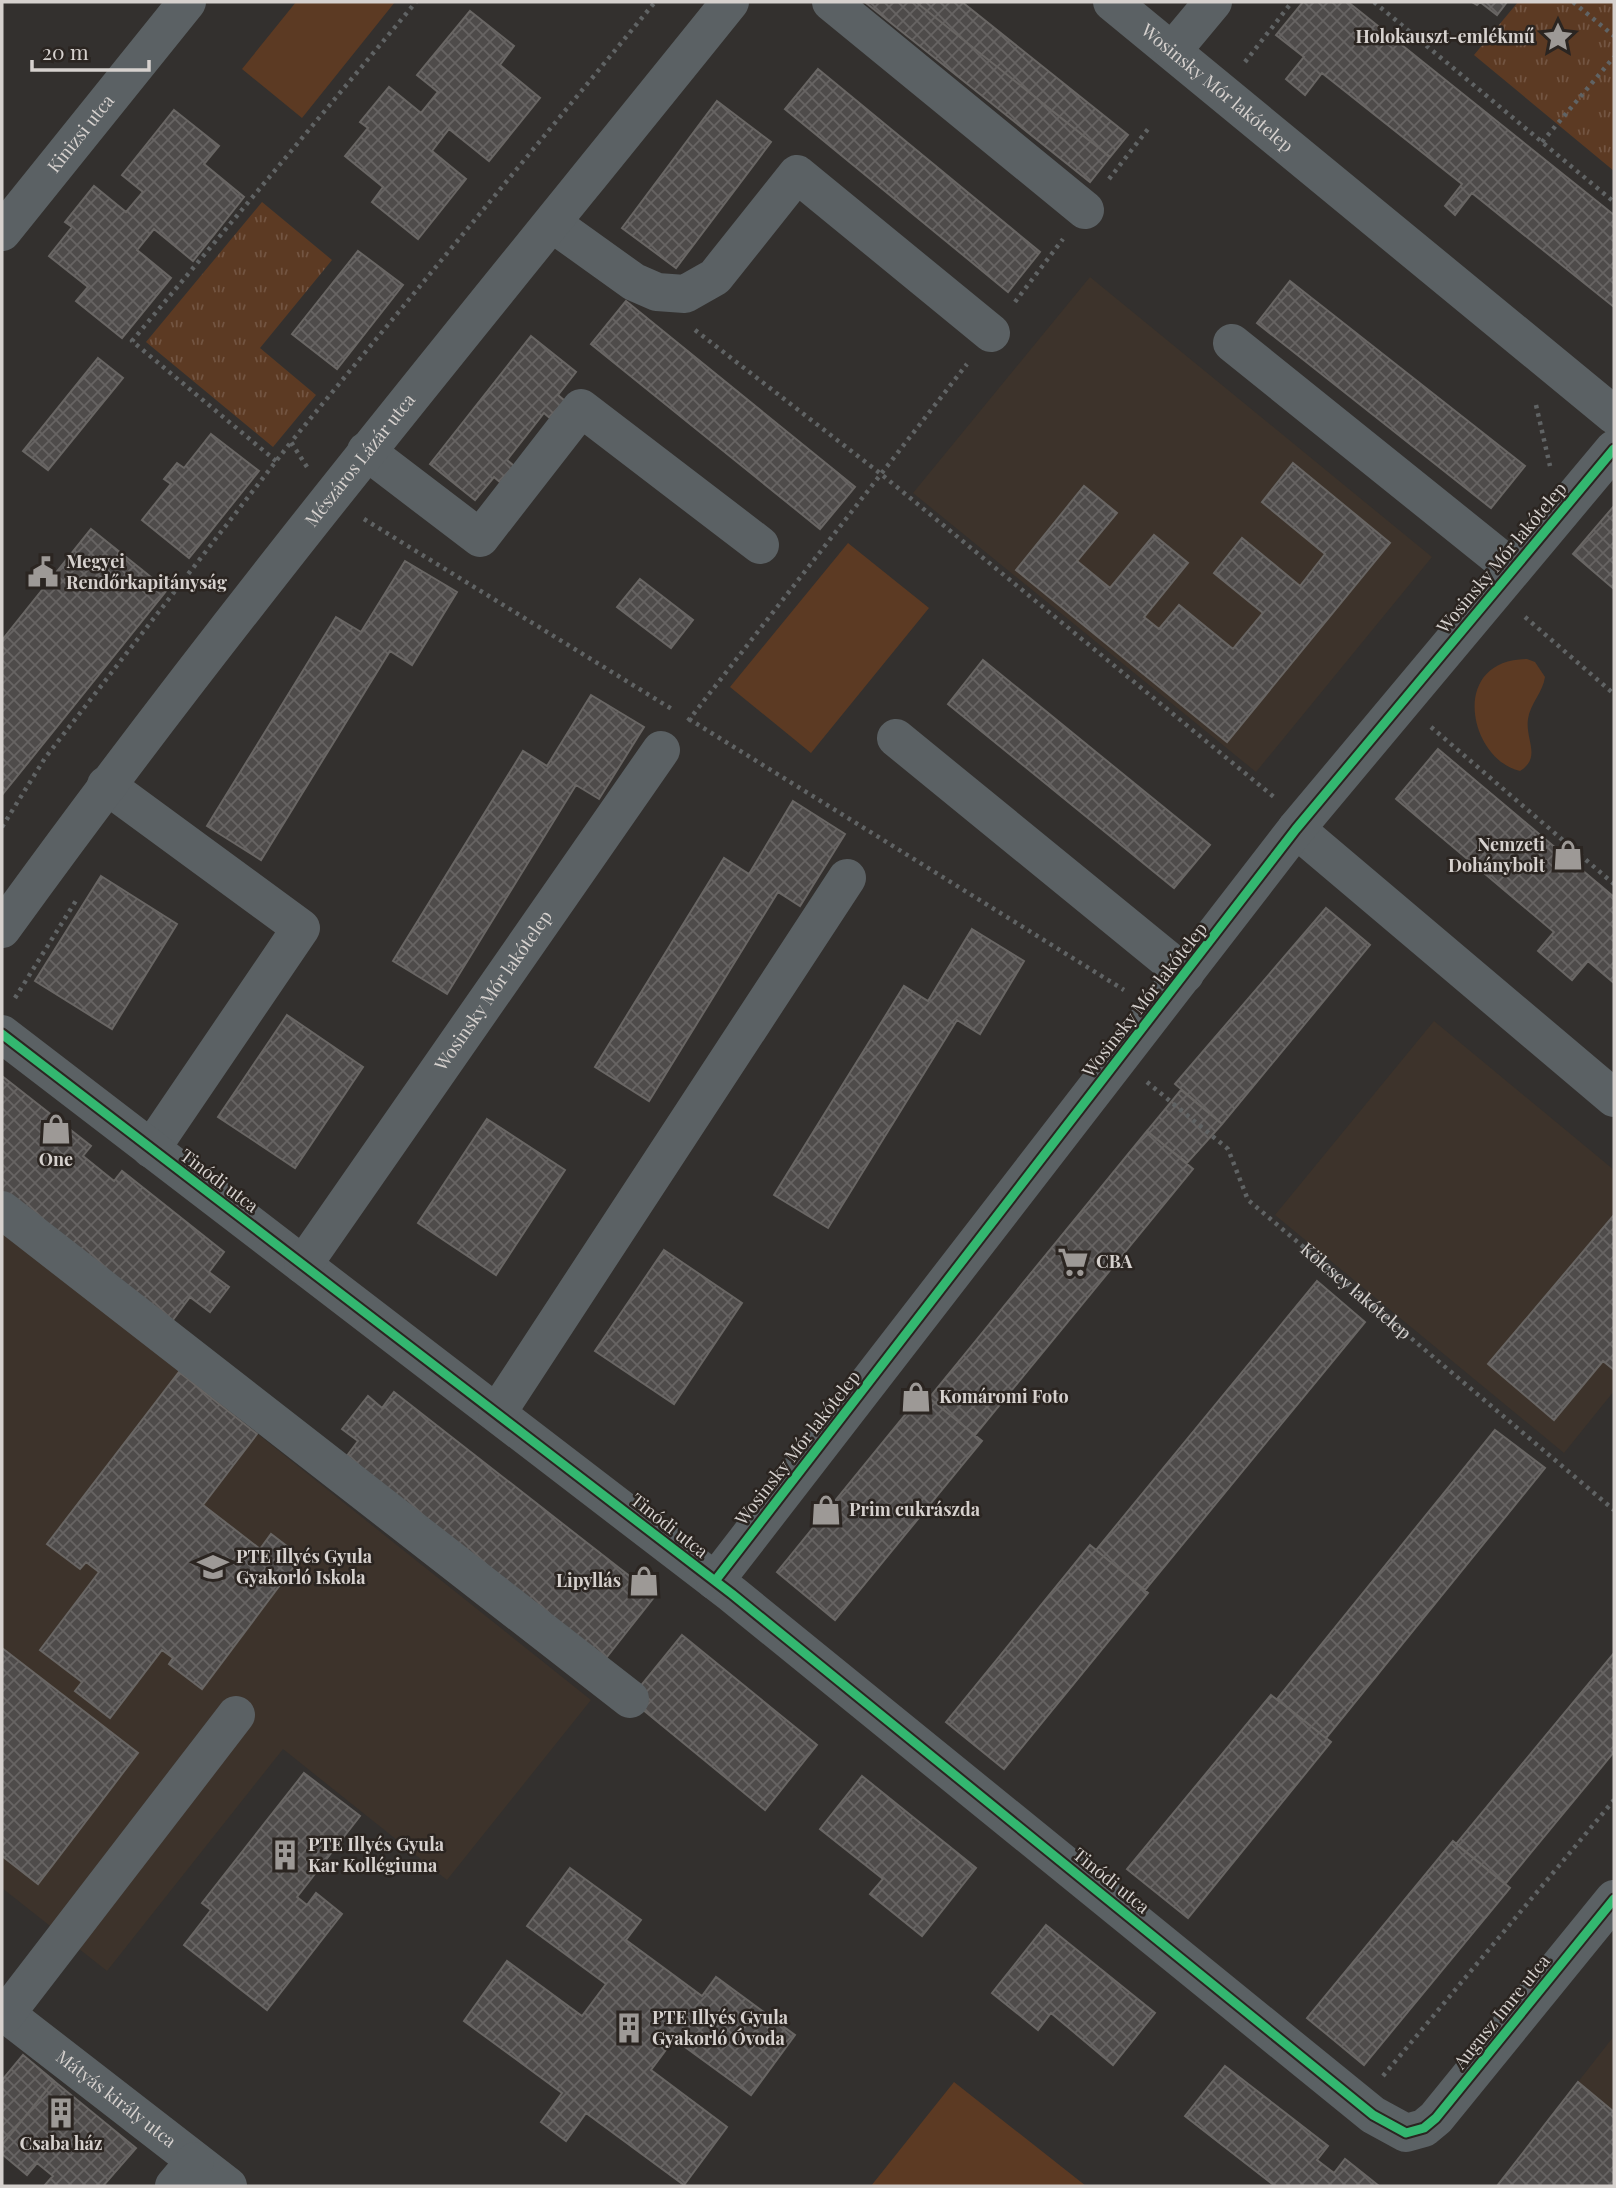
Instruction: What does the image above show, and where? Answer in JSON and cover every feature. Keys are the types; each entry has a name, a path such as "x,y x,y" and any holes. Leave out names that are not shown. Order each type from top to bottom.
{"street":[{"name":"Kinizsi utca","path":"2,232 187,2"},
{"name":"Mészáros Lázár utca","path":"2,929 106,785 329,498 554,224 730,2"},
{"path":"831,2 1085,210"},
{"name":"Wosinsky Mór lakótelep","path":"1112,2 1614,415"},
{"path":"1173,50 1213,2"},
{"path":"554,224 634,282 657,292 685,294 715,276 797,174 992,333"},
{"path":"1232,343 1513,569"},
{"path":"366,451 480,538 581,408 760,545"},
{"name":"Wosinsky Mór lakótelep","path":"715,1581 1299,825 1614,449"},
{"path":"896,738 1185,974"},
{"name":"Wosinsky Mór lakótelep","path":"303,1265 661,750"},
{"path":"106,785 301,928 151,1149"},
{"path":"1299,825 1614,1098"},
{"path":"497,1413 847,878"},
{"name":"Tinódi utca","path":"2,1034 715,1581 1344,2093 1373,2115 1406,2133"},
{"path":"2,1210 630,1699"},
{"path":"4,2012 236,1715"},
{"name":"Augusz Imre utca","path":"1406,2133 1424,2128 1436,2118 1614,1899"},
{"name":"Mátyás király utca","path":"4,2012 185,2174 228,2186"}],"path":[{"path":"276,461 132,341 416,2"},
{"path":"2,827 45,758 290,442 655,2"},
{"path":"1222,91 1292,2"},
{"path":"1374,2 1614,202"},
{"path":"1573,2 1614,36"},
{"path":"1542,142 1614,57"},
{"path":"661,750 689,720 992,333 1147,129"},
{"path":"687,324 881,474 1299,825"},
{"path":"290,442 329,498 1129,993"},
{"path":"1516,610 1614,694"},
{"path":"1402,702 1614,884"},
{"path":"1381,2078 1614,1800"}],"shaded area":[{"path":"1090,277 1432,557 1256,772 913,493"},
{"path":"1434,1021 1614,1170 1614,1391 1564,1453 1275,1215"},
{"name":"PTE Illyés Gyula Gyakorló Iskola","path":"2,1230 591,1700 447,1880 283,1749 107,1971 2,1888"},
{"path":"1614,2036 1614,2186 1497,2186 1578,2082"}],"green space":[{"path":"296,2 395,2 302,118 242,69"},
{"path":"1518,2 1614,2 1614,171 1474,55"},
{"path":"262,202 332,260 260,348 316,395 273,447 146,342"},
{"path":"848,543 929,608 811,753 730,687"},
{"path":"1527,659 1535,662 1545,677 1528,719 1530,760 1520,771 1502,763 1488,749 1479,731 1475,711 1477,692 1485,675 1502,664"},
{"path":"954,2082 1086,2186 871,2186"}],"building":[{"path":"916,2 962,2 1128,135 1110,157"},
{"path":"916,2 1110,157 1090,182 866,3"},
{"path":"1303,2 1348,2 1614,215 1614,307 1472,193 1455,215 1445,206 1462,184 1322,73 1305,95 1286,79 1304,57 1276,35"},
{"path":"1480,2 1507,2 1497,15"},
{"path":"470,11 514,46 500,65 540,98 489,161 449,129 432,151 466,179 418,239 372,202 383,187 345,156 368,128 360,122 389,87 421,113 438,92 417,75"},
{"path":"818,69 1040,252 1008,292 785,109"},
{"path":"717,101 771,142 676,268 622,228"},
{"path":"174,110 219,146 204,164 244,197 193,261 154,229 137,250 171,278 122,338 76,301 88,287 49,256 72,227 65,222 94,186 126,212 143,192 122,175"},
{"path":"358,251 403,285 337,369 292,334"},
{"path":"1290,281 1525,466 1491,508 1257,323"},
{"path":"626,301 855,487 820,529 591,344"},
{"path":"531,336 576,372 558,395 565,401 551,419 544,413 507,460 514,466 501,483 494,477 475,500 430,464"},
{"path":"98,358 123,378 48,470 23,451"},
{"path":"211,434 259,471 189,558 142,520 171,484 164,479 177,463 184,468"},
{"path":"1293,463 1390,543 1227,742 1016,570 1084,486 1117,513 1077,561 1110,588 1154,535 1188,563 1144,617 1159,629 1179,605 1233,649 1263,613 1214,573 1242,538 1300,586 1325,554 1262,502"},
{"path":"1614,506 1614,589 1573,554"},
{"path":"91,529 167,590 2,795 2,640"},
{"path":"405,561 457,592 412,665 390,651 261,860 207,826 336,617 361,632"},
{"path":"640,579 693,620 671,648 617,607"},
{"path":"983,660 1210,845 1174,888 948,704"},
{"path":"591,695 644,727 599,799 576,785 447,994 393,961 523,751 547,766"},
{"path":"1438,749 1614,897 1614,983 1588,961 1572,980 1538,951 1554,932 1396,799"},
{"path":"793,801 845,834 800,906 778,892 649,1101 595,1067 724,858 749,874"},
{"path":"101,876 177,924 112,1029 35,981"},
{"path":"1326,908 1370,945 1222,1124 1175,1084"},
{"path":"972,929 1024,961 980,1034 957,1020 828,1228 774,1195 904,986 928,1001"},
{"path":"287,1015 363,1067 295,1168 218,1117"},
{"path":"2,1076 91,1146 83,1156 114,1181 122,1171 224,1252 209,1272 229,1287 210,1312 190,1297 169,1325 2,1193"},
{"path":"1181,1090 1222,1124 1187,1163 1147,1131"},
{"path":"487,1119 565,1170 496,1275 418,1223"},
{"path":"1147,1131 1193,1169 975,1435 929,1398"},
{"path":"1614,1215 1614,1370 1603,1361 1554,1420 1488,1364"},
{"path":"664,1250 742,1303 674,1404 595,1351"},
{"path":"1317,1281 1365,1322 1145,1590 1096,1550"},
{"path":"179,1372 257,1434 203,1505 260,1549 271,1534 301,1557 202,1689 169,1664 173,1658 162,1650 110,1718 75,1691 82,1682 40,1650 99,1572 86,1562 80,1569 47,1544"},
{"path":"394,1392 655,1596 602,1663 343,1461 358,1441 342,1429 368,1396 382,1408"},
{"path":"923,1393 982,1441 835,1620 777,1572"},
{"path":"1495,1430 1545,1468 1326,1738 1277,1699"},
{"path":"1090,1545 1148,1593 1004,1769 946,1722"},
{"path":"682,1635 817,1745 765,1810 630,1699"},
{"path":"2,1648 138,1753 38,1884 2,1856"},
{"path":"1614,1653 1614,1752 1505,1884 1456,1844"},
{"path":"1271,1695 1331,1742 1188,1918 1127,1869"},
{"name":"PTE Illyés Gyula Kar Kollégiuma","path":"304,1773 360,1816 297,1897 307,1905 316,1893 342,1914 267,2010 184,1945 211,1910 202,1903"},
{"path":"862,1776 976,1868 922,1936 870,1894 883,1879 820,1829"},
{"path":"1453,1841 1510,1888 1364,2065 1307,2018"},
{"name":"PTE Illyés Gyula Gyakorló Óvoda","path":"570,1868 641,1920 626,1940 702,1996 716,1977 795,2035 751,2095 674,2039 651,2070 727,2127 684,2185 586,2113 566,2141 541,2122 562,2093 464,2021 507,1961 582,2016 606,1984 527,1926"},
{"path":"1046,1925 1155,2013 1113,2065 1051,2013 1038,2030 992,1993"},
{"path":"23,2055 54,2081 2,2145 2,2080"},
{"path":"1225,2066 1328,2146 1317,2160 1334,2173 1345,2159 1379,2186 1275,2186 1185,2116"},
{"name":"Csaba ház","path":"54,2081 136,2148 103,2186 44,2186 53,2176 37,2163 27,2175 2,2154 2,2145"},
{"path":"1578,2082 1614,2112 1614,2186 1497,2186"}],"cycle path":[{"path":"715,1581 1296,829 1614,449"},
{"path":"2,1034 732,1594 1373,2115 1406,2133 1424,2128 1436,2118 1614,1899"}],"place":[{"name":"Holokauszt-emlékmű","path":"1558,37"},
{"name":"Megyei Rendőrkapitányság","path":"43,572"},
{"name":"Nemzeti Dohánybolt","path":"1568,855"},
{"name":"One","path":"56,1129"},
{"name":"CBA","path":"1073,1262"},
{"name":"Komáromi Foto","path":"916,1397"},
{"name":"Prim cukrászda","path":"826,1510"},
{"name":"PTE Illyés Gyula Gyakorló Iskola","path":"213,1567"},
{"name":"Lipyllás","path":"644,1581"},
{"name":"PTE Illyés Gyula Kar Kollégiuma","path":"285,1855"},
{"name":"PTE Illyés Gyula Gyakorló Óvoda","path":"629,2028"},
{"name":"Csaba ház","path":"61,2113"}]}
